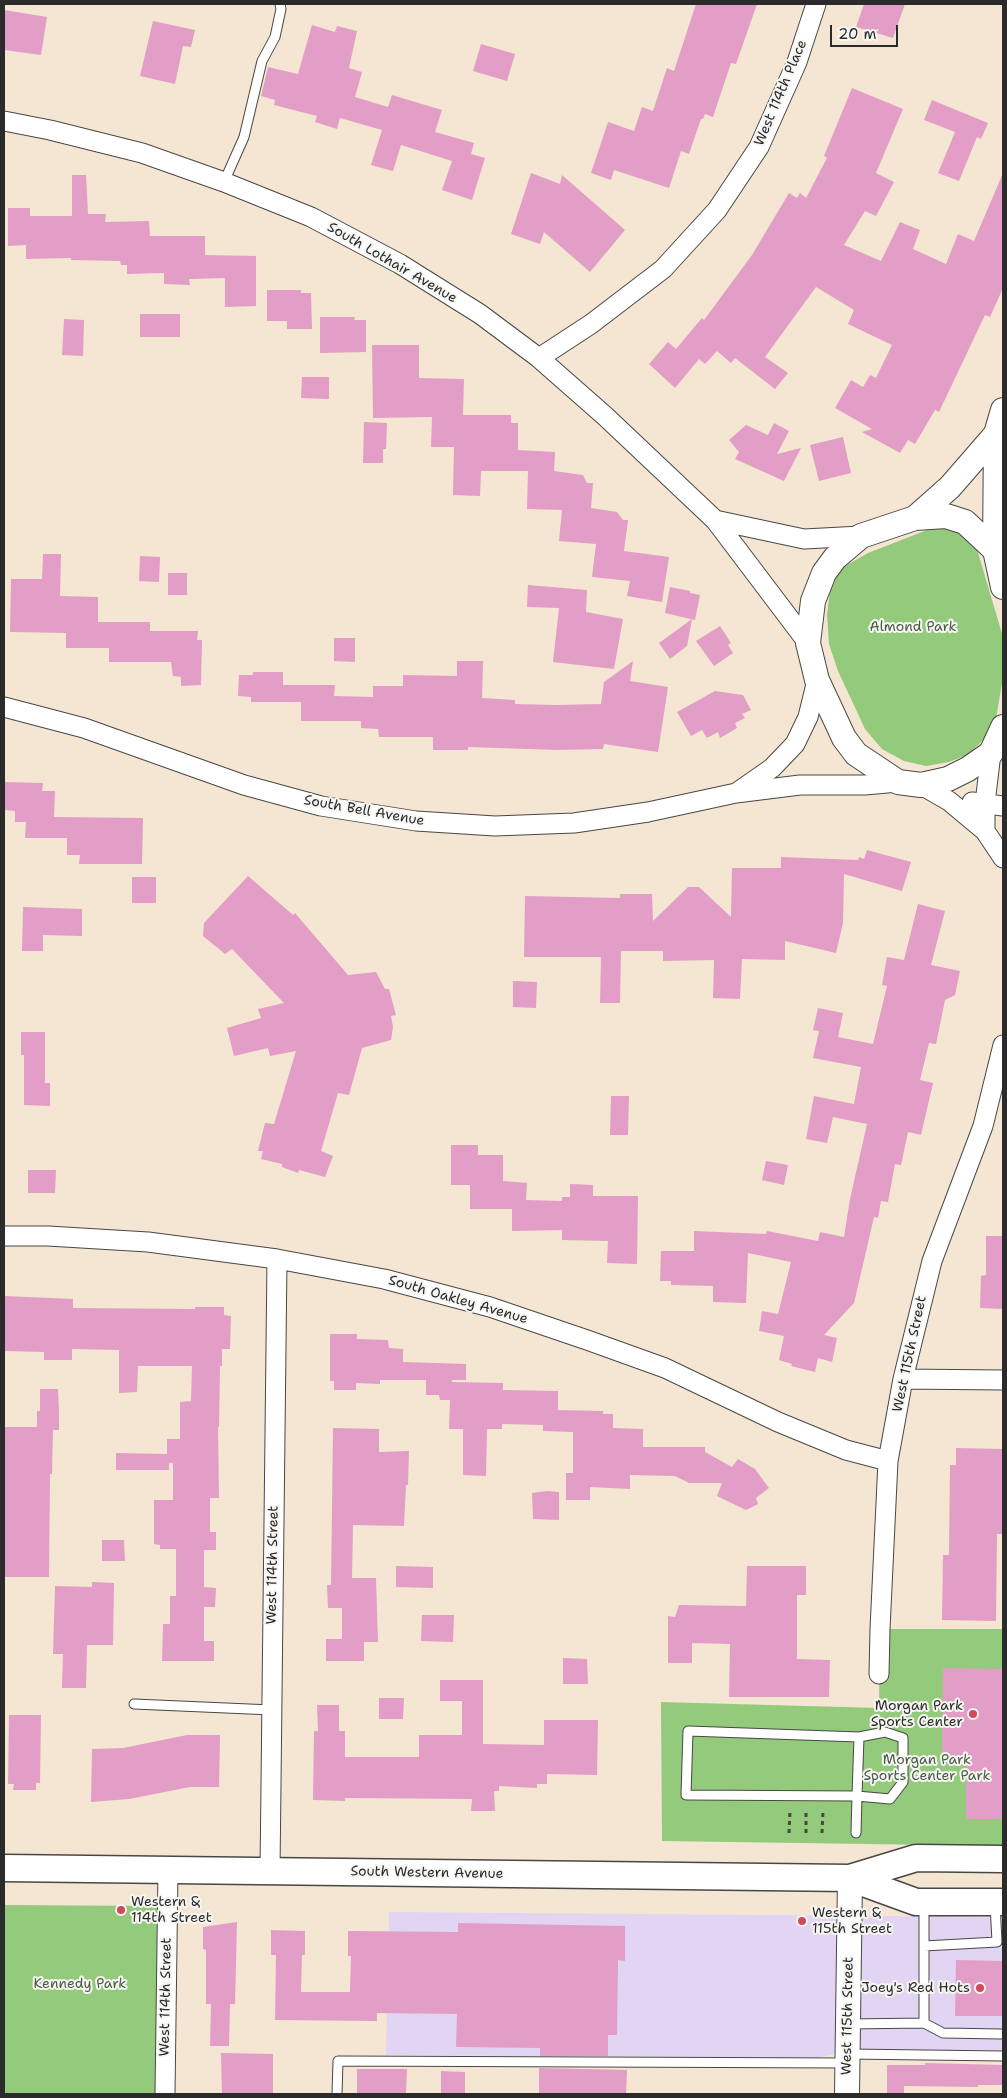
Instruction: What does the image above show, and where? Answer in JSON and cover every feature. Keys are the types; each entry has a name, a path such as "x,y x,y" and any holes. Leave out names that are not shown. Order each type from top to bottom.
{"main road":[{"name":"South Western Avenue","path":"4,1868 850,1878 916,1858 1003,1859"},
{"name":"South Western Avenue","path":"850,1878 916,1902 999,1902"}],"street":[{"name":"West 114th Place","path":"539,358 591,324 663,269 717,210 759,147 797,62 816,4"},
{"name":"South Lothair Avenue","path":"4,121 50,130 142,154 224,182 311,217 400,264 480,314 539,358 605,416 715,520 808,643"},
{"path":"1003,410 996,434 996,550 1003,587"},
{"path":"915,518 950,487 996,434"},
{"path":"715,520 804,539 861,536 915,518 946,516 965,522 996,550"},
{"path":"861,536 835,558 824,573 813,601 808,643 817,680 844,738 856,754 909,783 949,800 994,805"},
{"name":"South Bell Avenue","path":"736,793 772,768 796,744 808,718 817,680"},
{"name":"South Bell Avenue","path":"4,707 84,728 244,785 322,806 416,821 495,826 574,823 648,812 736,793 800,785 909,783"},
{"path":"985,831 994,805 991,753 1003,726"},
{"path":"909,783 948,779 968,769 991,753"},
{"path":"949,800 985,831 1003,858"},
{"name":"West 115th Street","path":"879,1674 888,1461 903,1379 932,1261 983,1126 1003,1045"},
{"name":"South Oakley Avenue","path":"4,1236 48,1236 148,1242 277,1259 384,1279 490,1307 665,1368 793,1428 846,1450 888,1461"},
{"name":"West 114th Street","path":"270,1871 277,1259"},
{"path":"903,1379 1003,1380"},
{"name":"West 114th Street","path":"165,2094 168,1870"},
{"name":"West 115th Street","path":"847,2094 850,1878"}],"lane":[{"path":"224,182 244,138 262,61 275,37 281,9 280,4"},
{"path":"134,1704 272,1710"},
{"path":"688,1731 859,1737 885,1732 903,1738 902,1782 890,1799 857,1796 686,1796 688,1731"},
{"path":"856,1833 859,1737"},
{"path":"924,1902 924,2023"},
{"path":"924,1946 997,1942 999,1902"},
{"path":"848,2024 924,2023 943,2033 1001,2034"},
{"path":"337,2094 338,2061 848,2059 1003,2056"}],"path":[{"path":"789,1833 790,1822"},
{"path":"806,1822 806,1833"},
{"path":"822,1822 822,1833"}],"shaded area":[{"path":"389,1912 1003,1917 1003,2051 865,2049 814,2058 386,2055"}],"green space":[{"name":"Almond Park","path":"945,523 974,539 1003,637 1003,677 996,719 984,739 969,754 949,762 926,766 904,761 882,749 865,729 838,671 829,644 827,615 831,582 845,566 868,553"},
{"name":"Morgan Park Sports Center Park","path":"880,1629 1003,1629 1003,1846 662,1841 661,1702 879,1708"},
{"name":"Kennedy Park","path":"4,1905 158,1906 155,2094 4,2094"}],"building":[{"path":"696,4 757,4 736,64 731,63 713,117 705,114 703,119 701,119 689,154 681,151 669,188 614,170 611,180 591,173 608,122 634,131 642,107 653,111 667,68 674,71"},
{"path":"864,4 905,4 893,38 856,27"},
{"path":"4,10 47,17 41,55 4,50"},
{"path":"153,21 195,30 191,47 183,46 175,84 140,76"},
{"path":"312,25 335,32 337,26 357,31 349,68 362,72 355,97 388,107 392,95 442,110 435,132 474,143 471,154 485,158 472,200 442,190 452,161 401,145 393,171 371,165 382,130 340,118 337,129 315,122 317,116 274,105 275,100 261,96 268,67 298,74"},
{"path":"481,44 515,54 507,81 473,71"},
{"path":"852,88 903,109 876,173 894,182 876,216 865,211 844,245 881,261 900,222 920,230 913,249 946,264 958,234 974,241 1003,173 1003,288 990,317 985,315 939,412 935,410 915,444 908,440 900,453 862,432 872,429 835,408 851,380 863,387 870,375 876,378 892,345 848,324 854,310 816,287 765,357 788,373 775,389 735,358 731,363 717,351 705,364 699,359 675,388 649,364 668,342 676,349 702,318 704,320 752,255 789,193 797,198 800,193 806,198 827,158 824,156"},
{"path":"932,100 988,123 981,139 977,137 959,181 938,173 955,132 924,120"},
{"path":"531,173 560,184 562,175 625,230 590,272 544,232 540,244 511,234"},
{"path":"72,175 86,175 88,214 106,214 105,222 149,221 150,236 205,236 205,255 256,256 256,306 225,307 225,278 189,279 190,285 164,284 164,273 127,274 127,265 121,265 120,261 71,260 71,258 26,259 26,245 8,246 8,208 30,208 30,216 72,216"},
{"path":"267,290 301,290 301,293 311,293 312,329 287,329 287,321 267,321"},
{"path":"140,314 180,314 180,337 140,337"},
{"path":"320,317 355,317 354,320 366,320 366,352 320,353"},
{"path":"64,319 84,320 83,356 62,355"},
{"path":"372,345 419,345 419,378 464,379 463,415 511,415 511,423 518,423 518,450 555,452 554,471 583,475 587,483 593,483 591,508 617,512 623,520 628,520 624,551 669,557 662,602 627,596 630,581 592,577 596,544 559,541 562,510 527,509 528,471 481,471 480,496 453,495 454,447 431,447 432,417 373,418"},
{"path":"302,377 329,377 329,399 301,398"},
{"path":"364,422 387,423 386,449 383,449 383,463 363,463"},
{"path":"774,423 789,431 777,454 801,448 784,481 735,459 739,452 729,440 746,425 768,435"},
{"path":"843,437 851,473 819,481 810,445"},
{"path":"43,554 61,554 60,596 98,597 98,622 150,622 150,631 198,631 197,640 202,640 201,685 181,686 181,677 173,676 171,662 109,662 109,648 66,648 66,633 10,632 11,579 42,579"},
{"path":"140,556 160,557 159,582 139,581"},
{"path":"168,573 187,573 187,595 168,595"},
{"path":"528,585 587,590 586,612 623,619 614,669 553,662 559,608 527,607"},
{"path":"670,587 700,595 695,620 665,613"},
{"path":"692,619 687,646 670,659 659,643"},
{"path":"720,626 731,643 728,645 733,653 714,666 696,641"},
{"path":"334,638 355,638 355,662 334,661"},
{"path":"457,661 483,661 482,698 515,700 515,704 557,705 601,704 604,682 633,661 630,681 668,687 658,752 604,744 603,749 558,750 468,747 468,750 433,750 433,737 379,737 378,729 361,728 361,721 301,721 301,702 251,702 251,697 238,696 239,675 253,675 253,672 283,672 283,685 335,685 334,696 373,697 373,686 403,686 403,675 457,676"},
{"path":"715,691 743,695 751,710 742,714 745,718 735,723 737,728 720,738 718,732 707,738 702,730 691,736 677,712"},
{"path":"4,782 43,783 42,791 55,791 54,817 143,818 142,864 79,864 80,855 67,855 67,838 25,838 26,822 15,822 15,811 4,810"},
{"path":"867,850 911,862 902,891 844,874 843,923 836,953 785,941 785,960 742,959 740,999 713,998 714,960 663,961 663,951 621,951 620,1003 600,1003 601,957 524,957 525,896 620,898 620,894 652,894 653,921 688,887 699,887 731,917 732,868 781,868 781,857 858,860 859,857 864,859"},
{"path":"248,876 293,915 295,913 348,975 376,972 385,989 389,989 396,1015 391,1016 393,1027 391,1040 362,1048 349,1095 338,1093 321,1151 333,1156 325,1177 299,1170 298,1173 282,1167 282,1164 261,1159 263,1151 258,1151 265,1123 274,1124 296,1051 270,1056 268,1048 234,1056 227,1028 261,1018 258,1009 284,1003 232,949 225,954 203,936 204,923"},
{"path":"132,877 156,877 156,903 132,903"},
{"path":"918,904 945,911 931,965 960,971 955,995 945,1000 936,1044 929,1043 920,1080 933,1083 921,1135 908,1132 901,1165 895,1164 888,1202 881,1201 878,1218 874,1217 854,1303 824,1335 837,1338 832,1362 818,1358 815,1372 791,1366 792,1364 779,1360 784,1336 759,1331 762,1311 778,1314 791,1262 748,1253 746,1303 713,1302 713,1286 671,1285 671,1281 660,1281 661,1251 694,1251 694,1231 766,1234 767,1231 818,1241 820,1232 844,1237 850,1199 867,1124 833,1117 827,1143 806,1139 814,1096 854,1104 861,1067 813,1058 819,1031 813,1030 818,1008 843,1013 838,1037 873,1044 887,986 882,985 887,957 904,960"},
{"path":"23,907 82,909 82,936 43,935 43,951 22,951"},
{"path":"513,981 537,982 536,1008 513,1007"},
{"path":"21,1032 45,1032 45,1083 50,1083 50,1106 24,1105 24,1055 21,1055"},
{"path":"611,1096 629,1096 628,1135 610,1135"},
{"path":"451,1145 478,1145 478,1155 503,1155 503,1181 527,1183 526,1200 562,1201 562,1197 570,1197 570,1184 593,1185 593,1196 638,1196 637,1264 607,1263 608,1241 562,1240 562,1230 512,1231 512,1209 470,1209 470,1185 451,1185"},
{"path":"766,1161 788,1165 784,1185 762,1180"},
{"path":"28,1170 56,1170 55,1193 28,1193"},
{"path":"986,1236 1003,1236 1003,1309 980,1308 981,1276 986,1275"},
{"path":"4,1296 73,1299 73,1308 195,1309 195,1307 224,1307 224,1315 231,1316 230,1349 222,1349 222,1366 220,1366 218,1427 219,1498 210,1498 210,1532 216,1532 216,1550 204,1550 204,1587 216,1588 215,1607 204,1607 204,1641 214,1641 214,1661 162,1661 163,1624 170,1624 170,1596 176,1596 176,1549 160,1549 160,1545 154,1544 154,1500 173,1500 173,1463 169,1463 169,1470 116,1470 116,1453 167,1454 167,1439 180,1439 180,1402 191,1401 192,1366 138,1366 137,1392 119,1393 119,1350 72,1349 72,1360 44,1360 44,1352 4,1351"},
{"path":"330,1334 357,1334 357,1339 388,1340 389,1348 403,1349 403,1362 466,1364 466,1380 452,1380 452,1382 503,1383 503,1390 558,1391 558,1410 603,1411 603,1414 613,1414 613,1428 643,1429 643,1447 705,1447 705,1452 732,1467 738,1459 755,1469 769,1488 756,1498 758,1504 746,1510 717,1496 722,1483 689,1483 675,1476 630,1475 630,1489 590,1487 590,1500 566,1500 566,1473 573,1473 573,1432 543,1431 543,1425 502,1424 502,1429 487,1429 486,1476 463,1475 463,1429 449,1429 450,1400 440,1400 439,1395 426,1395 426,1380 380,1380 380,1384 356,1383 356,1390 334,1390 334,1381 330,1381"},
{"path":"40,1389 58,1389 59,1430 53,1430 52,1474 50,1474 49,1577 4,1577 4,1427 37,1427 37,1411 40,1411"},
{"path":"333,1428 379,1429 379,1452 409,1451 404,1526 353,1525 352,1578 376,1578 378,1642 364,1642 364,1661 326,1661 326,1639 342,1639 342,1608 328,1608 327,1585 331,1585"},
{"path":"956,1448 1003,1449 1003,1534 997,1534 996,1621 942,1620 943,1555 949,1555 950,1465 956,1465"},
{"path":"559,1492 559,1520 533,1519 532,1493"},
{"path":"102,1540 124,1540 125,1561 102,1561"},
{"path":"396,1566 433,1567 433,1588 396,1587"},
{"path":"747,1566 806,1566 806,1595 797,1595 797,1659 830,1660 829,1697 729,1697 730,1644 692,1643 692,1663 668,1663 668,1616 675,1617 679,1605 746,1606"},
{"path":"92,1582 114,1583 113,1645 87,1645 86,1688 62,1688 63,1654 53,1654 55,1586 92,1587"},
{"path":"422,1615 454,1615 453,1642 421,1641"},
{"path":"563,1658 587,1659 588,1684 563,1684"},
{"name":"Morgan Park Sports Center","path":"943,1668 1003,1669 1003,1819 966,1819 966,1759 942,1758"},
{"path":"440,1680 483,1680 483,1744 544,1745 544,1720 598,1720 597,1775 547,1774 547,1784 537,1784 537,1788 499,1786 499,1791 494,1791 495,1811 471,1811 472,1799 345,1798 345,1801 313,1800 314,1731 318,1731 317,1705 339,1705 339,1731 345,1731 345,1757 419,1757 419,1735 462,1735 462,1701 440,1701"},
{"path":"379,1698 404,1698 403,1719 379,1719"},
{"path":"9,1715 41,1715 40,1783 36,1783 36,1790 13,1790 14,1784 8,1784"},
{"path":"187,1735 220,1735 219,1787 190,1787 129,1799 91,1802 92,1749 123,1748"},
{"path":"237,1922 235,2004 230,2004 229,2046 210,2046 211,2004 206,2004 206,1950 203,1949 203,1927"},
{"path":"458,1923 625,1926 625,1961 618,1960 617,2035 608,2035 608,2056 540,2056 540,2048 456,2047 457,2014 377,2013 377,2021 275,2020 276,1955 271,1955 271,1930 305,1931 305,1955 302,1955 301,1992 350,1992 351,1956 348,1956 348,1931 458,1932"},
{"name":"Joey's Red Hots","path":"956,1960 1003,1961 1003,2016 955,2016"},
{"path":"221,2053 273,2054 273,2094 222,2094"},
{"path":"925,2063 1003,2065 1003,2085 978,2085 978,2087 904,2086 904,2094 887,2094 887,2065 925,2065"},
{"path":"539,2068 627,2070 626,2094 539,2094"},
{"path":"357,2069 407,2069 406,2093 357,2094"},
{"path":"441,2071 465,2072 465,2094 441,2094"}],"place":[{"name":"Morgan Park Sports Center","path":"973,1714"},
{"name":"Western & 114th Street","path":"121,1910"},
{"name":"Western & 115th Street","path":"802,1921"},
{"name":"Joey's Red Hots","path":"980,1988"}]}
